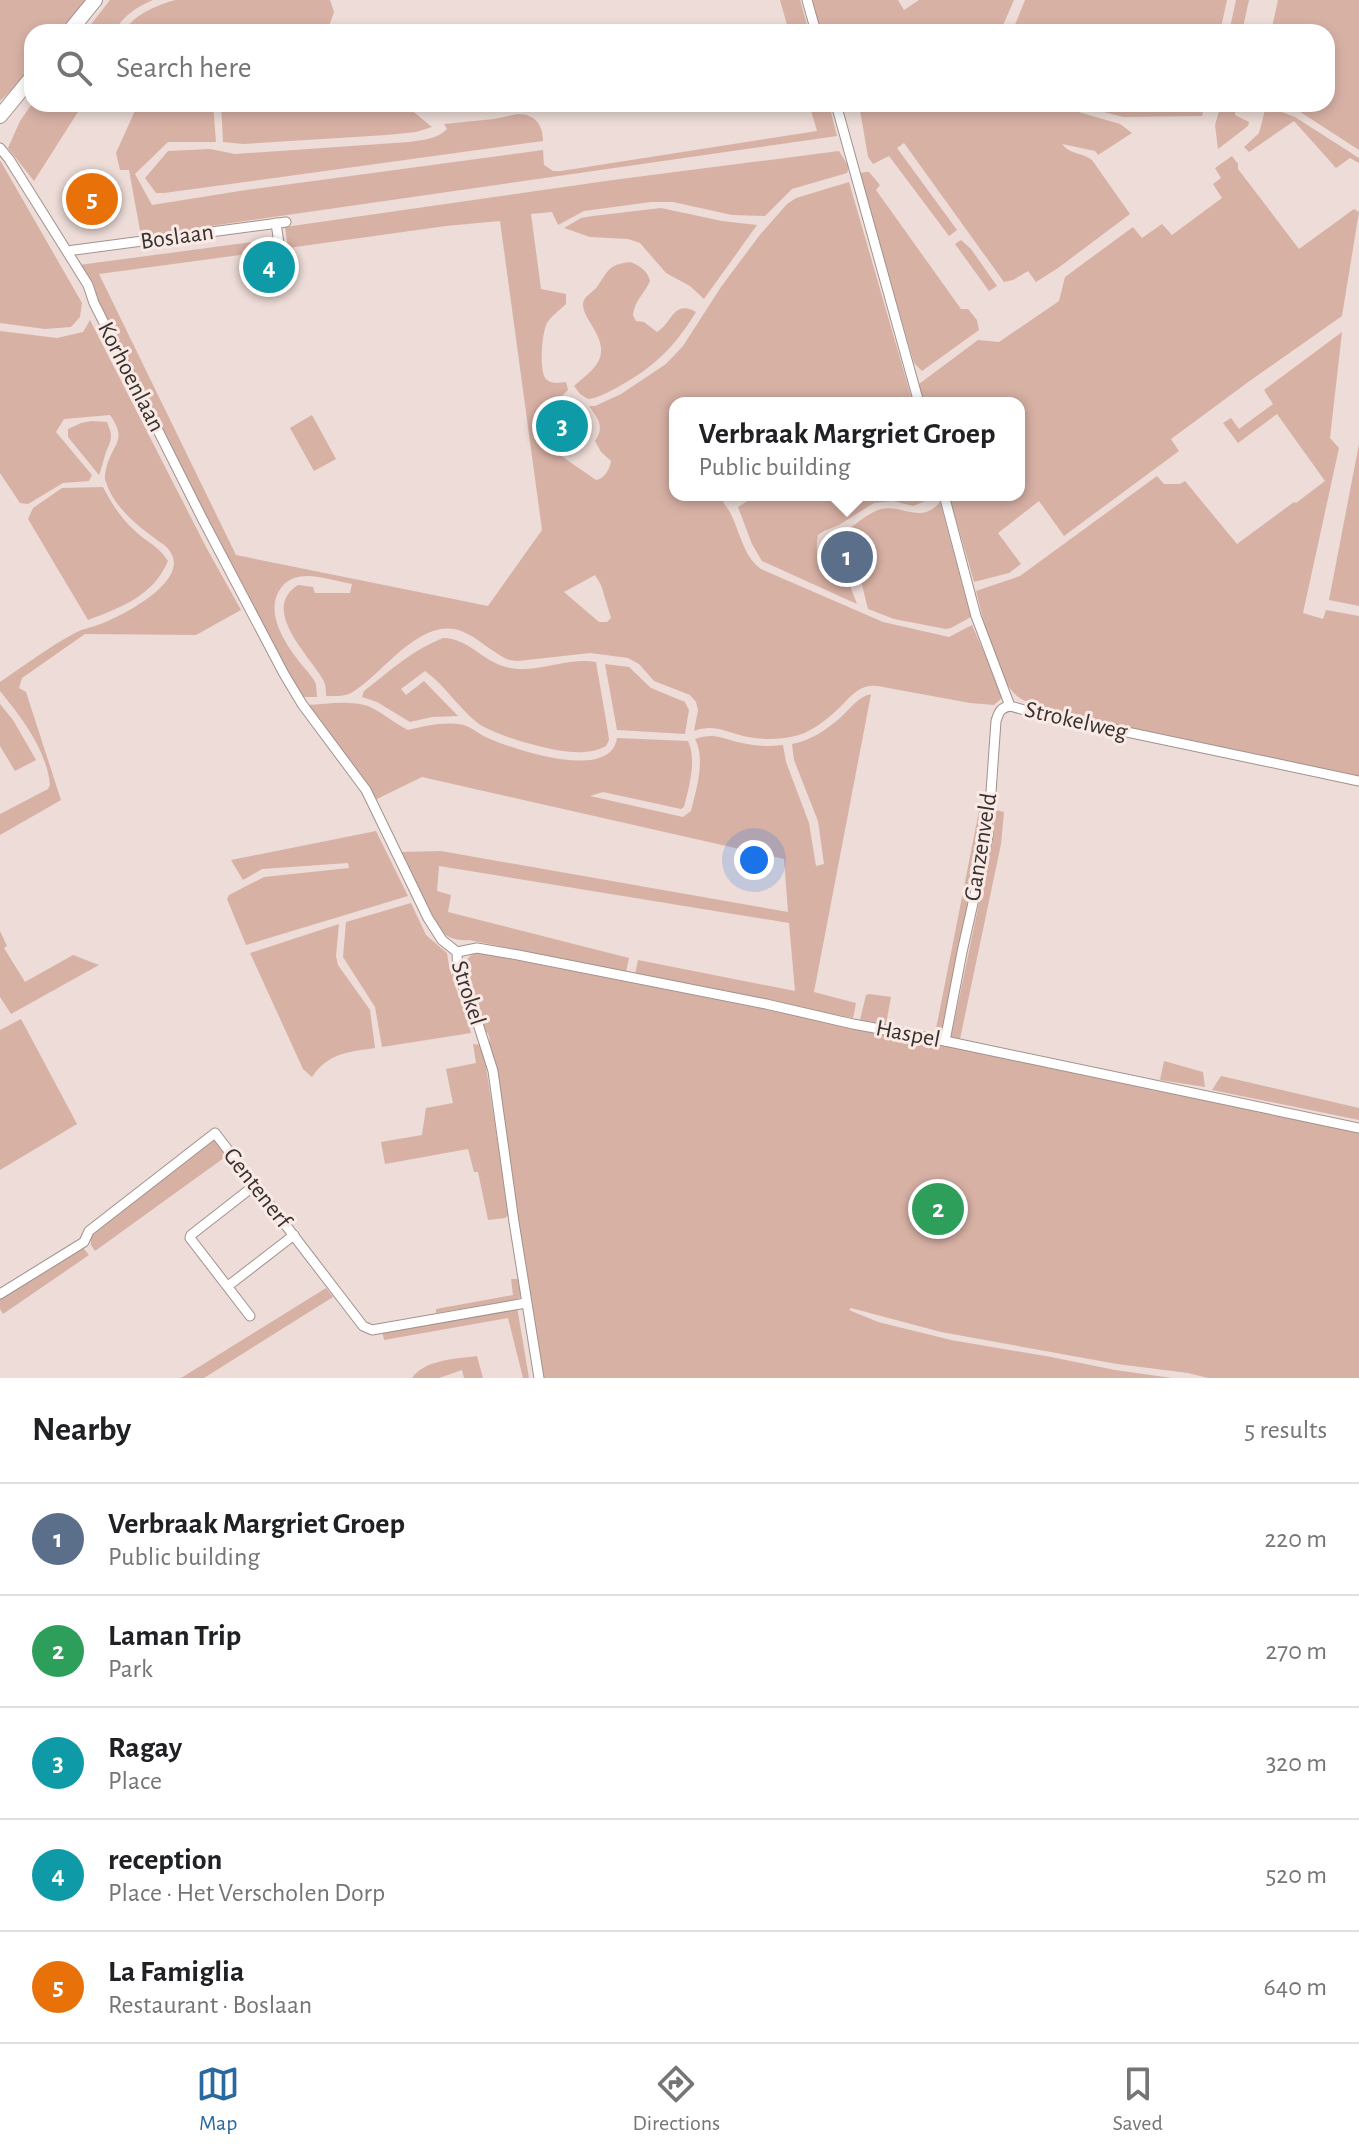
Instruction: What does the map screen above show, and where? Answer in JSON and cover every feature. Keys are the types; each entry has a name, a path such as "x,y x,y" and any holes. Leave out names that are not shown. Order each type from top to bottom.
{"main road":[{"path":"76,24 95,0"},
{"path":"0,116 24,87"}],"street":[{"path":"807,0 814,24"},
{"path":"838,112 917,397"},
{"name":"Korhoenlaan","path":"0,148 88,285 251,613"},
{"name":"Boslaan","path":"67,251 281,222 284,278"},
{"name":"Strokelweg","path":"946,501 976,616 1010,706 1359,781"},
{"name":"Strokel","path":"251,613 302,704 366,790 428,918 442,940 457,952 458,976 473,1008 493,1071 539,1378"},
{"name":"Ganzenveld","path":"945,1041 988,836 987,807 991,792 996,721 999,711 1010,706"},
{"name":"Haspel","path":"457,952 477,948 766,1004 1359,1128"},
{"name":"Gentenerf","path":"0,1294 84,1242 89,1231 215,1133 363,1326 372,1330 526,1303"},
{"path":"250,1316 190,1238 255,1185"},
{"path":"228,1286 294,1235"}],"shaded area":[{"path":"0,0 86,0 68,24 24,24 24,78 0,101"},
{"path":"110,0 153,0 130,13 120,24 91,24"},
{"path":"175,0 330,0 334,12 330,24 130,24 160,5"},
{"path":"780,0 800,0 807,24 787,24"},
{"path":"811,0 898,0 904,10 919,0 1014,0 1004,24 818,24"},
{"path":"1025,0 1227,0 1222,24 1015,24"},
{"path":"1236,0 1249,0 1244,24 1231,24"},
{"path":"1278,0 1359,0 1359,150 1300,112 1335,112 1335,24 1273,24"},
{"path":"26,112 78,112 34,181 8,148"},
{"path":"134,112 214,112 216,142 168,142 135,174 152,205 543,150 544,165 553,171 561,171 817,131 811,112 831,112 837,136 141,236 129,170 120,170 116,153"},
{"path":"221,112 414,112 432,127 387,135 243,144 223,142"},
{"path":"860,112 1079,112 1120,124 1132,133 1098,155 1095,151 1062,144 1092,160 1130,214 1036,282 1028,271 1004,282 904,143 897,148 957,230 949,236 889,156 873,164 868,157"},
{"path":"1104,112 1203,112 1202,116 1123,117"},
{"path":"1219,112 1236,112 1235,115 1249,122 1218,149 1215,125"},
{"path":"1264,112 1282,112 1295,117 1359,158 1359,163 1350,158 1336,168 1294,121 1249,152 1244,147 1259,133"},
{"path":"518,114 529,116 537,122 543,141 164,193 156,193 145,178 168,151 210,149 235,154 409,142 439,135 447,129 444,124"},
{"path":"839,151 849,167 847,173 792,189 765,216 732,215 673,202 584,211 558,225 552,212 531,214 541,289 566,294 566,304 547,323 542,369 547,380 566,382 568,390 550,411 552,426 545,435 553,441 557,453 596,480 604,476 611,461 595,441 600,427 589,406 621,394 666,364 683,346 759,236 787,204 796,198 849,182 911,397 669,397 669,501 725,501 748,555 761,569 883,622 949,637 972,625 1002,698 994,705 970,703 870,686 857,691 823,721 799,735 764,739 713,728 694,731 698,710 690,695 654,681 639,664 628,658 590,653 509,660 461,631 445,629 430,632 416,640 351,693 326,696 323,680 290,632 284,606 288,595 298,585 313,587 315,593 350,593 352,584 312,576 293,578 285,583 275,600 280,630 316,684 317,697 302,697 131,371 119,340 79,265 275,239 277,250 99,274 236,555 488,606 542,530 500,221 288,248 285,227","holes":["595,575 611,618 607,622 599,622 564,592"]},
{"path":"1232,156 1238,169 1299,249 1354,209 1359,212 1342,316 1171,439 1179,451 1064,536 1039,501 998,533 1021,564 1009,573 974,582 951,501 1025,501 1025,397 922,397 919,384 978,340 999,342 1059,301 1065,277 1133,227 1142,238 1162,224 1172,235 1222,198 1213,184 1221,178 1215,168"},
{"path":"0,160 82,303 80,317 71,327 45,329 0,323"},
{"path":"869,172 880,185 876,190 961,309 968,309 977,320 979,330 922,371 914,363 859,173"},
{"path":"661,208 757,225 704,299 690,286 666,273 640,243 628,239 590,237 564,228 581,218"},
{"path":"961,240 997,286 989,291 955,244"},
{"path":"630,262 643,269 650,281 635,305 633,315 636,321 644,322 657,332 678,311 688,309 696,312 680,336 653,364 618,387 588,399 574,386 594,368 601,348 583,303 610,269"},
{"path":"90,320 241,610 196,635 85,634 22,678 19,688 26,692 61,800 0,835 0,814 48,789 50,785 44,759 24,723 0,691 0,682 67,637 119,616 148,598 170,576 174,564 168,548 132,520 119,506 105,481 108,461 118,437 110,415 64,419 56,432 92,475 89,481 63,483 28,504 20,503 0,473 0,331 57,338 83,332"},
{"path":"1342,332 1330,438 1339,448 1303,613 1323,619 1326,610 1359,616 1359,777 1149,734 1039,707 1017,696 997,662 976,591 1020,576 1157,476 1164,484 1185,481 1237,544 1296,503 1325,481 1277,414 1238,443 1223,423 1231,418 1239,429 1273,404 1264,390"},
{"path":"312,415 336,459 314,471 290,428"},
{"path":"92,421 107,422 111,436 99,475 68,437 68,429"},
{"path":"1359,444 1359,606 1329,600"},
{"path":"103,487 125,520 168,561 145,592 124,605 88,620 28,519 33,508 62,488"},
{"path":"748,501 893,501 874,503 818,535 819,559 826,568 847,578 857,604 762,561 738,507"},
{"path":"893,501 926,501 913,506"},
{"path":"940,502 971,617 946,629 894,619 868,609 848,529 881,509 919,513 933,509"},
{"path":"443,638 460,642 497,664 517,669 596,662 609,740 606,746 587,752 565,751 498,733 479,724 425,671 401,689 406,695 424,681 458,716 410,722 377,702 362,697 364,691 402,662"},
{"path":"605,664 629,667 651,688 685,702 689,710 685,734 617,730"},
{"path":"871,694 814,992 856,1003 853,1018 635,974 638,960 795,991 789,923 439,866 437,891 451,895 448,912 629,958 626,972 446,935 438,930 400,852 441,851 788,912 784,859 422,777 375,800 307,705 361,704 408,730 442,724 463,725 503,744 540,755 581,761 598,758 611,751 617,738 688,741 692,757 691,774 681,809 603,792 590,796 683,817 691,811 699,775 700,756 695,739 714,736 752,745 783,745 786,762 809,823 816,866 824,864 818,821 794,760 792,744 825,730 858,700"},
{"path":"0,704 36,760 15,771 0,746"},
{"path":"996,810 1004,812 1001,844 960,1039 951,1037"},
{"path":"979,811 987,813 976,876 941,1035 935,1034"},
{"path":"376,831 408,896 246,945 227,899 229,895 264,877 349,868 348,863 262,869 243,880 231,860"},
{"path":"411,903 426,935 447,953 471,1033 382,1047 375,1007 343,957 346,922"},
{"path":"339,924 338,965 370,1010 375,1048 332,1058 312,1077 303,1069 250,953"},
{"path":"0,931 7,946 4,948 25,982 73,955 99,965 11,1014 0,997"},
{"path":"475,952 943,1044 1151,1090 1359,1131 1359,1378 1208,1378 941,1332 851,1308 849,1310 878,1322 951,1340 1172,1378 544,1378 511,1164 508,1162 486,1042 490,1041 488,1033 484,1032 466,968 468,958"},
{"path":"866,995 891,997 886,1024 860,1020"},
{"path":"21,1019 77,1124 0,1170 0,1030"},
{"path":"473,1044 482,1045 509,1215 505,1218 488,1220 478,1172 474,1172 468,1149 385,1164 381,1142 422,1135 426,1108 453,1103 446,1069 476,1063"},
{"path":"1164,1061 1203,1072 1205,1087 1160,1080"},
{"path":"1221,1076 1359,1108 1359,1120 1212,1090"},
{"path":"216,1139 228,1155 95,1251 91,1245 91,1233"},
{"path":"80,1244 89,1255 3,1314 0,1299 41,1274"},
{"path":"511,1279 518,1279 521,1286 521,1297 515,1300 436,1313 436,1309 513,1295"},
{"path":"326,1288 333,1297 204,1378 181,1378"},
{"path":"517,1307 529,1378 523,1378 508,1318 384,1340 382,1331"},
{"path":"477,1356 483,1378 464,1378 462,1370 439,1378 412,1378 433,1363"}],"place":[{"name":"La Famiglia","path":"92,199"},
{"name":"reception","path":"269,267"},
{"name":"Ragay","path":"562,426"},
{"name":"Verbraak Margriet Groep","path":"847,557"},
{"name":"Laman Trip","path":"938,1209"}]}
